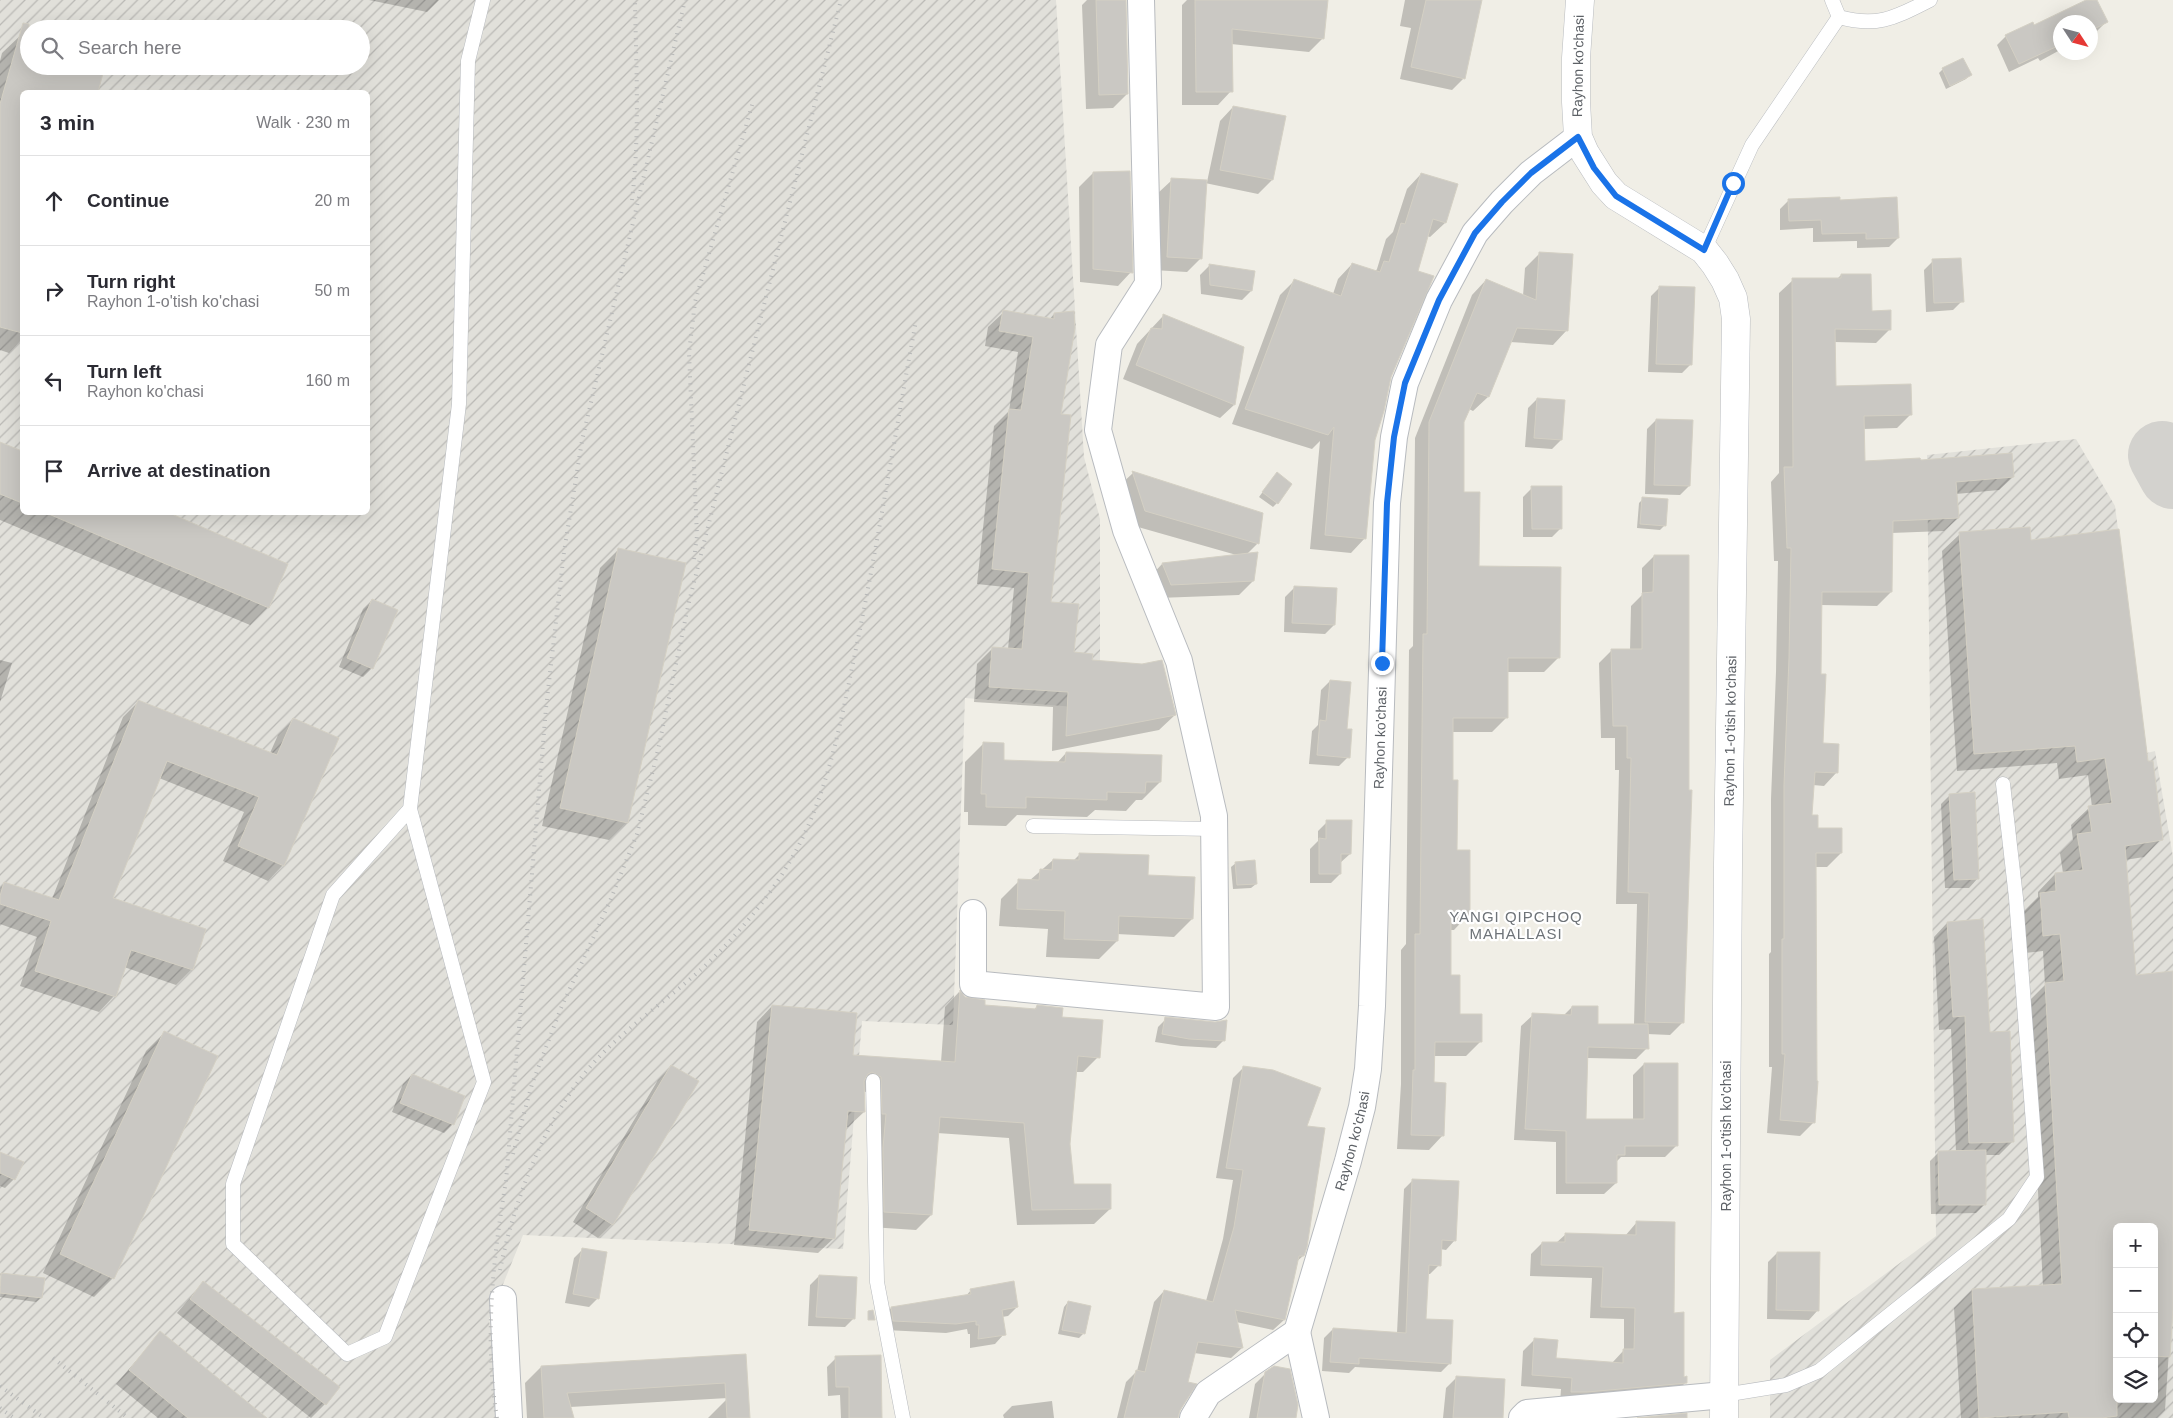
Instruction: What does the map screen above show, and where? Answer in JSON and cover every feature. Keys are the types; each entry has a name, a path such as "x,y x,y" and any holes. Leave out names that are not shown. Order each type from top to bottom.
{"street":[{"path":"973,913 973,984 1216,1007 1214,816 1179,661 1126,530 1098,430 1109,345 1148,284 1141,0"},
{"name":"Rayhon ko'chasi","path":"1297,1332 1348,1161 1362,1107 1368,1069 1387,503 1394,437 1405,383 1439,300 1475,233 1531,173 1578,137 1576,58 1580,0"},
{"name":"Rayhon 1-o'tish ko'chasi","path":"1578,137 1594,168 1616,196 1704,250 1715,264 1732,298 1737,339 1728,855 1724,1406"},
{"path":"503,1300 509,1418"},
{"path":"1193,1418 1208,1393 1297,1332 1316,1418"},
{"path":"1522,1418 1526,1414 1724,1406"}],"lane":[{"path":"410,809 333,895 233,1184 233,1244 347,1354 385,1337 484,1082 410,809 459,404 468,61 483,0"},
{"path":"1832,0 1839,17"},
{"path":"1839,17 1867,22 1894,18 1930,0"},
{"path":"1704,250 1752,145 1839,17"},
{"path":"1724,1406 1786,1385 1818,1371 2010,1219 2037,1177 2016,898 2003,784"},
{"path":"1033,826 1214,829"},
{"path":"873,1080 877,1282 902,1418"}],"shaded area":[{"path":"0,0 1056,0 1084,457 1100,519 1100,709 965,698 953,1025 862,1021 843,1249 523,1235 489,1319 502,1418 0,1418"},
{"path":"2076,439 2115,506 2147,753 2155,751 2173,857 2173,1418 1770,1418 1770,1360 1936,1236 1927,455"}],"building":[{"path":"1096,0 1126,0 1128,94 1099,95"},
{"path":"1195,0 1328,0 1324,39 1232,29 1233,92 1196,92"},
{"path":"1426,0 1482,0 1465,79 1411,67"},
{"path":"2086,0 2097,0 2108,22 2098,27 2098,15 2055,15"},
{"path":"2053,16 2053,48 2019,64 2005,35 2033,22 2034,25"},
{"path":"20,34 20,75 103,75 99,90 20,90 20,332 0,327 0,104"},
{"path":"1963,58 1972,75 1950,86 1942,68"},
{"path":"1233,106 1286,116 1273,180 1220,170"},
{"path":"1130,171 1133,273 1093,269 1093,172"},
{"path":"1421,173 1458,184 1446,223 1433,219 1418,271 1434,276 1391,377 1384,411 1375,440 1366,539 1325,535 1334,427 1328,435 1245,409 1294,279 1341,296 1352,263 1380,272 1384,261 1389,262 1401,223 1405,224"},
{"path":"1171,178 1207,180 1202,259 1167,257"},
{"path":"1840,197 1840,200 1897,197 1899,238 1866,239 1866,233 1822,234 1821,220 1789,221 1788,199"},
{"path":"1539,252 1573,254 1568,331 1517,328 1489,397 1477,393 1464,422 1464,492 1480,492 1479,566 1561,567 1560,658 1508,658 1508,718 1453,718 1453,780 1458,780 1457,850 1470,850 1470,916 1451,916 1451,975 1460,975 1460,1014 1482,1014 1482,1042 1435,1042 1434,1082 1446,1083 1444,1136 1411,1135 1413,1070 1415,1070 1415,934 1420,934 1423,634 1427,634 1429,422 1486,279 1536,300"},
{"path":"1961,258 1964,302 1934,303 1932,259"},
{"path":"1209,264 1255,271 1252,291 1210,285"},
{"path":"1841,274 1871,274 1872,311 1891,310 1891,330 1835,329 1836,386 1911,384 1912,415 1864,416 1865,461 1920,458 1921,460 2012,453 2014,477 1956,482 1959,518 1893,521 1892,592 1822,592 1821,674 1826,674 1823,743 1839,744 1838,773 1815,772 1812,815 1818,815 1818,828 1842,828 1842,853 1816,853 1818,1081 1815,1123 1780,1120 1785,1054 1782,1054 1782,939 1784,939 1784,785 1791,548 1787,548 1784,467 1793,467 1792,278 1841,278"},
{"path":"1659,286 1695,287 1692,365 1656,364"},
{"path":"1003,310 1054,319 1054,313 1074,311 1075,328 1061,414 1071,415 1051,602 1079,604 1074,652 1093,654 1092,660 1142,664 1162,660 1176,715 1066,736 1068,692 989,687 992,647 1022,649 1029,573 992,569 1009,409 1021,410 1033,337 999,331"},
{"path":"1163,314 1244,347 1235,405 1136,365 1151,328 1162,329"},
{"path":"1537,398 1565,400 1562,440 1534,438"},
{"path":"1656,419 1693,420 1690,486 1654,485"},
{"path":"0,442 20,450 20,502 0,494"},
{"path":"1132,471 1263,513 1259,544 1145,511"},
{"path":"1277,472 1292,484 1278,504 1262,492"},
{"path":"1531,486 1562,486 1562,529 1532,529"},
{"path":"1642,497 1668,499 1666,526 1640,524"},
{"path":"51,515 174,515 288,564 269,608"},
{"path":"2030,527 2031,540 2119,529 2148,761 2153,761 2163,840 2125,846 2136,975 2173,971 2173,1309 2170,1357 2158,1356 2158,1223 2113,1223 2113,1403 2117,1403 2117,1416 2069,1418 2068,1412 1979,1418 1972,1289 2062,1284 2045,983 2064,981 2060,934 2043,936 2040,893 2056,891 2055,873 2083,870 2077,834 2092,832 2088,806 2112,803 2105,758 2077,762 2075,746 1974,754 1959,532"},
{"path":"618,548 686,563 628,823 560,808"},
{"path":"1258,552 1254,581 1171,585 1162,563"},
{"path":"1654,555 1689,555 1689,790 1692,790 1684,1023 1645,1022 1649,893 1628,892 1631,758 1627,758 1627,726 1613,726 1611,649 1642,649 1642,593 1653,592"},
{"path":"1294,586 1337,588 1335,625 1292,623"},
{"path":"372,599 398,610 373,669 347,658"},
{"path":"1330,680 1351,682 1347,729 1352,729 1350,758 1317,755 1320,720 1326,721"},
{"path":"138,700 277,755 293,718 339,738 284,866 238,846 259,797 167,761 113,898 206,929 193,970 131,950 116,997 35,971 51,921 0,904 0,896 4,882 59,900"},
{"path":"983,742 1004,743 1004,760 1065,762 1066,752 1162,755 1161,782 1146,782 1145,793 1107,792 1107,800 1026,797 1026,808 986,807 986,794 981,794"},
{"path":"1975,792 1979,879 1954,880 1949,794"},
{"path":"1326,820 1352,820 1351,854 1341,854 1341,874 1319,874 1319,838 1326,839"},
{"path":"1079,853 1149,855 1148,875 1195,877 1193,919 1119,916 1118,941 1064,939 1065,911 1017,909 1018,879 1039,880 1040,869 1052,870 1053,859 1079,860"},
{"path":"1255,860 1257,884 1237,885 1235,862"},
{"path":"1983,919 1990,1032 2010,1031 2014,1142 1969,1143 1965,1016 1953,1017 1947,922"},
{"path":"960,990 965,997 985,1000 985,1005 1036,1009 1037,1005 1063,1008 1062,1017 1103,1020 1100,1058 1078,1056 1070,1144 1074,1184 1111,1184 1111,1209 1032,1210 1024,1123 940,1117 932,1215 884,1212 883,1148 886,1114 882,1114 881,1077 872,1072 868,1074 864,1081 865,1112 848,1111 835,1239 749,1230 772,1005 857,1013 853,1055 955,1062"},
{"path":"1572,1006 1598,1006 1598,1024 1648,1024 1649,1049 1588,1047 1586,1119 1644,1119 1644,1063 1678,1063 1678,1146 1625,1146 1625,1155 1617,1155 1617,1183 1566,1183 1566,1131 1525,1129 1532,1013 1571,1015"},
{"path":"1165,1017 1215,1022 1227,1020 1225,1041 1189,1039 1162,1034"},
{"path":"164,1031 218,1056 114,1279 60,1254"},
{"path":"671,1065 699,1081 613,1225 586,1208"},
{"path":"1243,1066 1273,1070 1321,1088 1307,1126 1325,1128 1307,1247 1304,1256 1299,1256 1285,1320 1235,1310 1243,1348 1198,1342 1188,1382 1197,1384 1180,1410 1178,1418 1124,1418 1136,1370 1145,1372 1164,1290 1213,1302 1234,1227 1243,1170 1226,1168"},
{"path":"412,1074 465,1096 454,1125 400,1103"},
{"path":"1986,1150 1986,1205 1939,1205 1938,1151"},
{"path":"0,1152 24,1162 15,1180 0,1173"},
{"path":"1412,1179 1459,1181 1456,1241 1442,1240 1441,1266 1429,1265 1426,1319 1453,1320 1451,1364 1359,1358 1359,1364 1330,1362 1333,1328 1406,1333"},
{"path":"1636,1221 1675,1222 1674,1313 1684,1312 1684,1377 1687,1376 1687,1383 1571,1392 1572,1378 1532,1375 1534,1338 1558,1340 1556,1358 1623,1363 1623,1349 1634,1349 1635,1308 1601,1307 1603,1267 1541,1265 1542,1242 1565,1242 1565,1233 1636,1235"},
{"path":"582,1248 607,1252 599,1299 573,1294"},
{"path":"1777,1252 1820,1252 1819,1311 1776,1310"},
{"path":"1,1273 45,1278 42,1298 0,1293"},
{"path":"819,1275 857,1277 855,1319 816,1317"},
{"path":"203,1281 340,1387 326,1405 190,1299"},
{"path":"1014,1281 1018,1307 1002,1310 1006,1335 978,1339 979,1325 976,1325 976,1321 956,1324 893,1321 891,1307 971,1294 970,1289"},
{"path":"1068,1301 1091,1306 1085,1334 1062,1330"},
{"path":"873,1310 875,1320 868,1320 868,1311"},
{"path":"160,1331 267,1418 188,1418 129,1370"},
{"path":"746,1354 750,1418 727,1418 725,1383 567,1393 574,1418 544,1418 541,1366"},
{"path":"881,1355 882,1418 849,1418 849,1387 836,1387 835,1356"},
{"path":"1274,1366 1290,1369 1298,1405 1296,1418 1257,1418 1265,1372"},
{"path":"1456,1376 1505,1379 1503,1418 1453,1418"},
{"path":"1687,1413 1687,1418 1637,1418"}],"taxiway":[{"path":"2162,455 2173,475"}],"railway":[{"path":"632,200 637,125 635,0"},
{"path":"497,1418 491,1359 494,1269 506,1181 546,708 564,552 582,441 685,0"},
{"path":"513,1154 532,1084 561,1008 610,901 637,834 658,750 689,602 841,0"},
{"path":"694,559 697,536 689,353 695,302 753,102"},
{"path":"500,1270 515,1213 536,1155 565,1100 602,1054 696,974 734,936 770,892 803,837 824,784 839,729 873,563 916,321"},
{"path":"53,1358 128,1418"},
{"path":"0,1386 44,1418"},
{"path":"0,1408 14,1418"}],"district":[{"name":"YANGI QIPCHOQ MAHALLASI","path":"1516,924"}],"route":[{"path":"1382,663 1387,503 1394,437 1405,383 1439,300 1475,233 1531,173 1578,137 1594,168 1616,196 1629,206 1687,238 1704,250 1733,183"}]}
